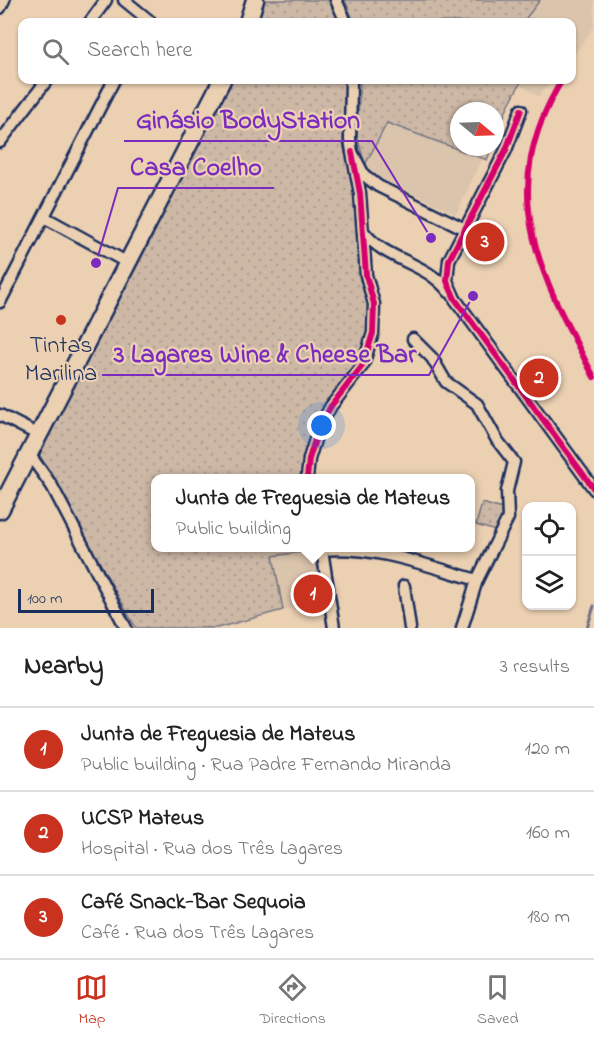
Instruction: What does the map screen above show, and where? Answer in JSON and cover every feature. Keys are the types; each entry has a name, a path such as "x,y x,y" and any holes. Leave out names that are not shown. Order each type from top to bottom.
{"main road":[{"path":"249,18 255,0"},
{"path":"0,510 220,84"}],"street":[{"path":"0,8 4,0"},
{"path":"93,18 106,0"},
{"path":"336,0 344,18"},
{"path":"129,2 147,18"},
{"path":"0,142 44,84"},
{"path":"0,302 112,84"},
{"path":"307,474 309,459 321,422 363,365 370,351 374,311 366,271 360,193 350,133 351,84"},
{"path":"429,271 440,270 449,260 508,145 521,110"},
{"path":"352,152 364,175 378,186 465,229"},
{"path":"360,193 367,186 378,186"},
{"path":"44,217 128,263"},
{"path":"363,231 373,244 429,271 454,299 594,489"},
{"path":"366,271 376,256 388,252"},
{"path":"449,260 447,281 454,299"},
{"path":"413,339 432,358 444,380 476,402 498,441 514,460 507,491 508,518 477,580 462,628"},
{"path":"0,415 39,435"},
{"path":"29,454 52,486 126,628"},
{"path":"320,552 334,628"},
{"path":"362,552 477,580"},
{"path":"404,586 410,628"}],"shaded area":[{"path":"264,0 329,0 337,18 258,18"},
{"path":"345,0 540,0 526,18 352,18"},
{"path":"540,0 594,0 594,26 576,52 576,18 526,18"},
{"path":"228,84 345,84 343,144 353,184 360,281 365,284 370,310 365,353 315,427 313,426 304,454 302,474 151,474 151,552 301,552 273,556 283,610 217,628 136,628 38,452 107,317 115,308 151,238 158,219"},
{"path":"360,84 520,84 504,116 504,102 450,102 450,146 387,123 365,165 357,136"},
{"path":"519,84 550,84 538,96"},
{"path":"387,123 450,147 450,156 474,156 482,159 456,214 368,172 365,165"},
{"path":"476,156 489,156 487,160"},
{"path":"482,503 506,510 499,532 476,525"},
{"path":"314,553 323,604 283,610 273,555"}],"waterway":[{"path":"587,628 594,606"}],"cycle path":[{"path":"560,84 542,121 531,159 528,196 532,232 542,267 557,303 594,377"},
{"path":"521,110 506,150 449,260 447,281 455,299 594,489"},
{"path":"307,474 309,459 318,430 331,406 363,365 373,333 374,304 366,275 360,193 352,152"}],"place":[{"name":"Ginásio BodyStation","path":"431,238"},
{"name":"Café Snack-Bar Sequoia","path":"485,242"},
{"name":"Casa Coelho","path":"96,263"},
{"name":"3 Lagares Wine & Cheese Bar","path":"473,296"},
{"name":"Tintas Marilina","path":"61,320"},
{"name":"UCSP Mateus","path":"539,378"},
{"name":"Junta de Freguesia de Mateus","path":"313,594"}]}
